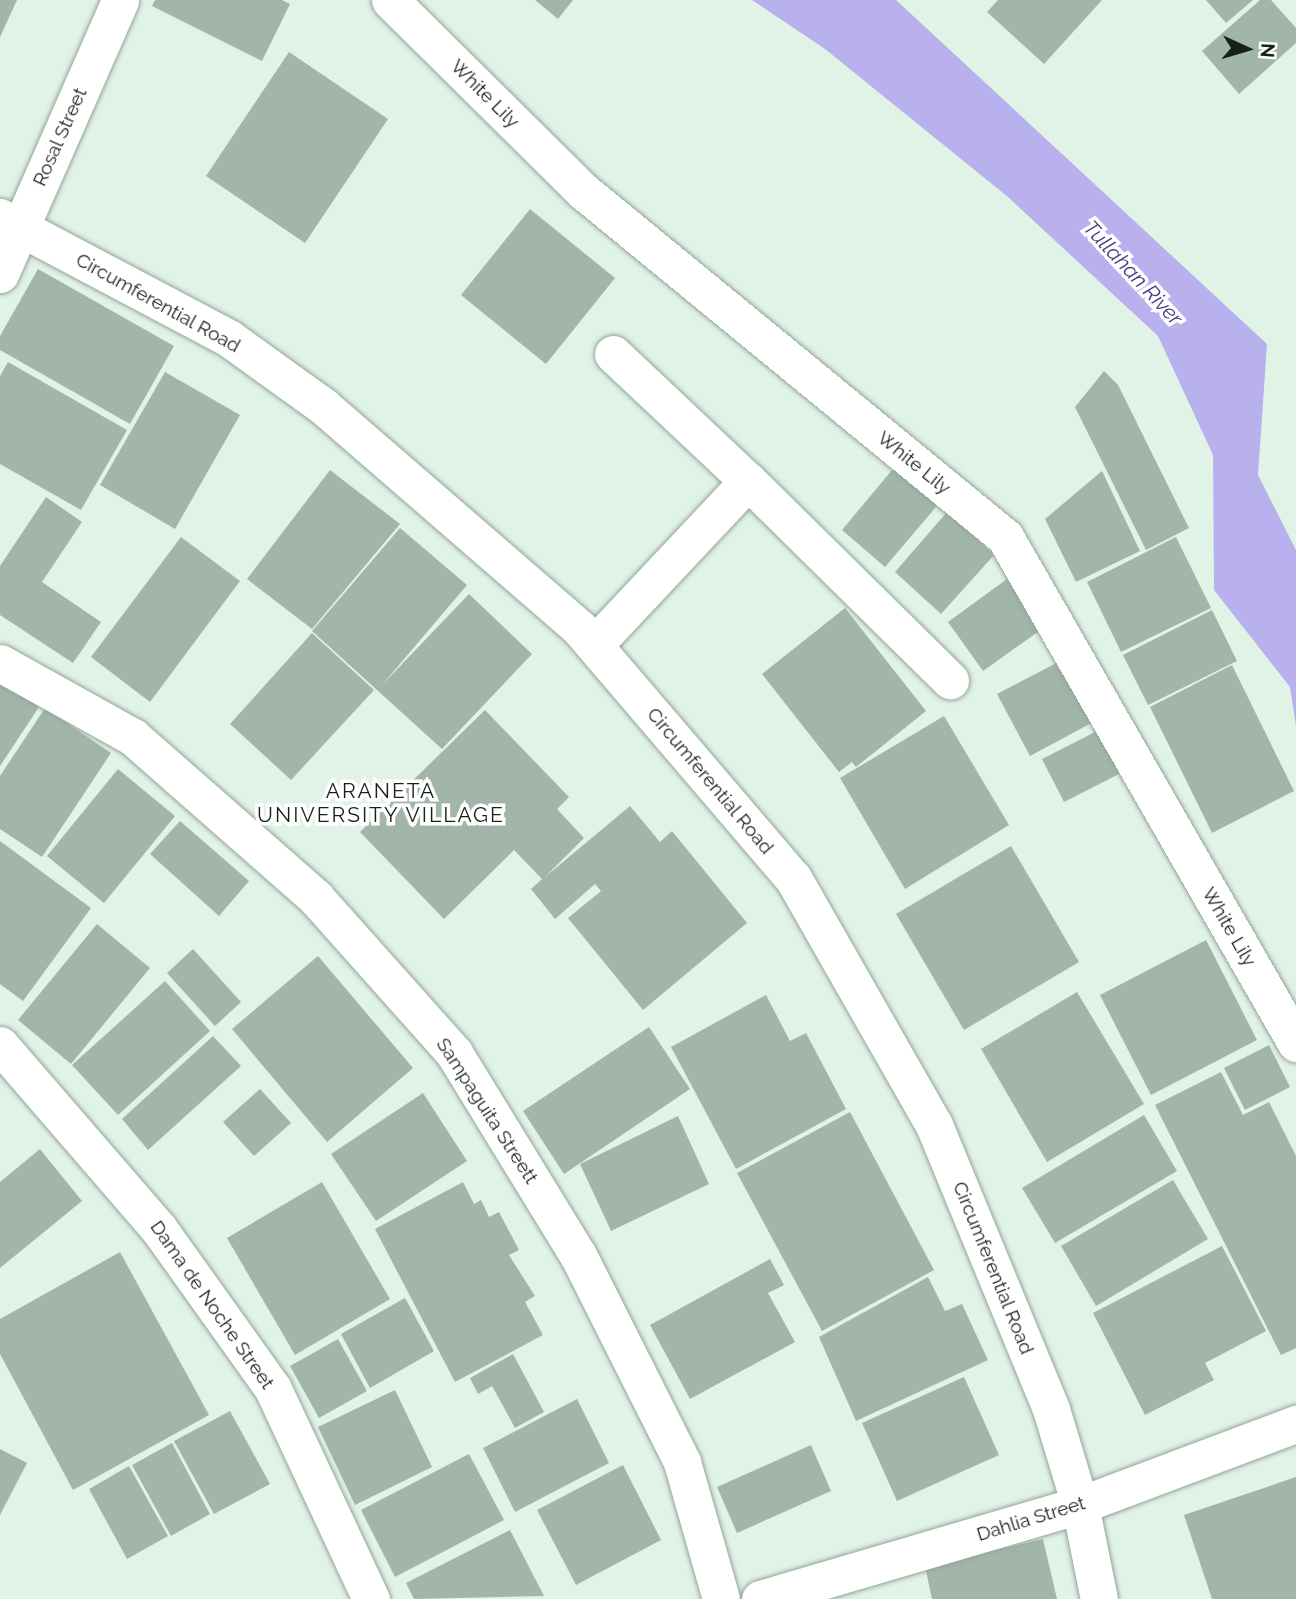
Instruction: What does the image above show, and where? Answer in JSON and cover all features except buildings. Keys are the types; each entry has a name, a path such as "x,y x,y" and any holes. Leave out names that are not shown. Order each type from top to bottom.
{"street":[{"name":"Rosal Street","path":"0,274 10,222 120,0"},
{"name":"White Lily","path":"390,0 583,191 1005,537 1296,1043"},
{"name":"Circumferential Road","path":"10,222 230,340 323,406 594,645 793,878 934,1125 1051,1409 1080,1505 1099,1599"},
{"path":"613,354 748,481 950,680"},
{"path":"594,645 748,481"},
{"name":"Sampaguita Streett","path":"0,663 132,737 316,898 454,1052 578,1255 682,1462 721,1599"},
{"name":"Dama de Noche Street","path":"0,1045 159,1229 273,1389 371,1599"},
{"name":"Dahlia Street","path":"760,1599 1080,1505 1296,1424"}],"water":[{"name":"Tullahan River","path":"752,0 896,0 1267,344 1258,475 1296,550 1296,726 1290,687 1214,590 1213,455 1158,336 1008,197 825,49"}],"district":[{"name":"ARANETA UNIVERSITY VILLAGE","path":"381,803"}]}
